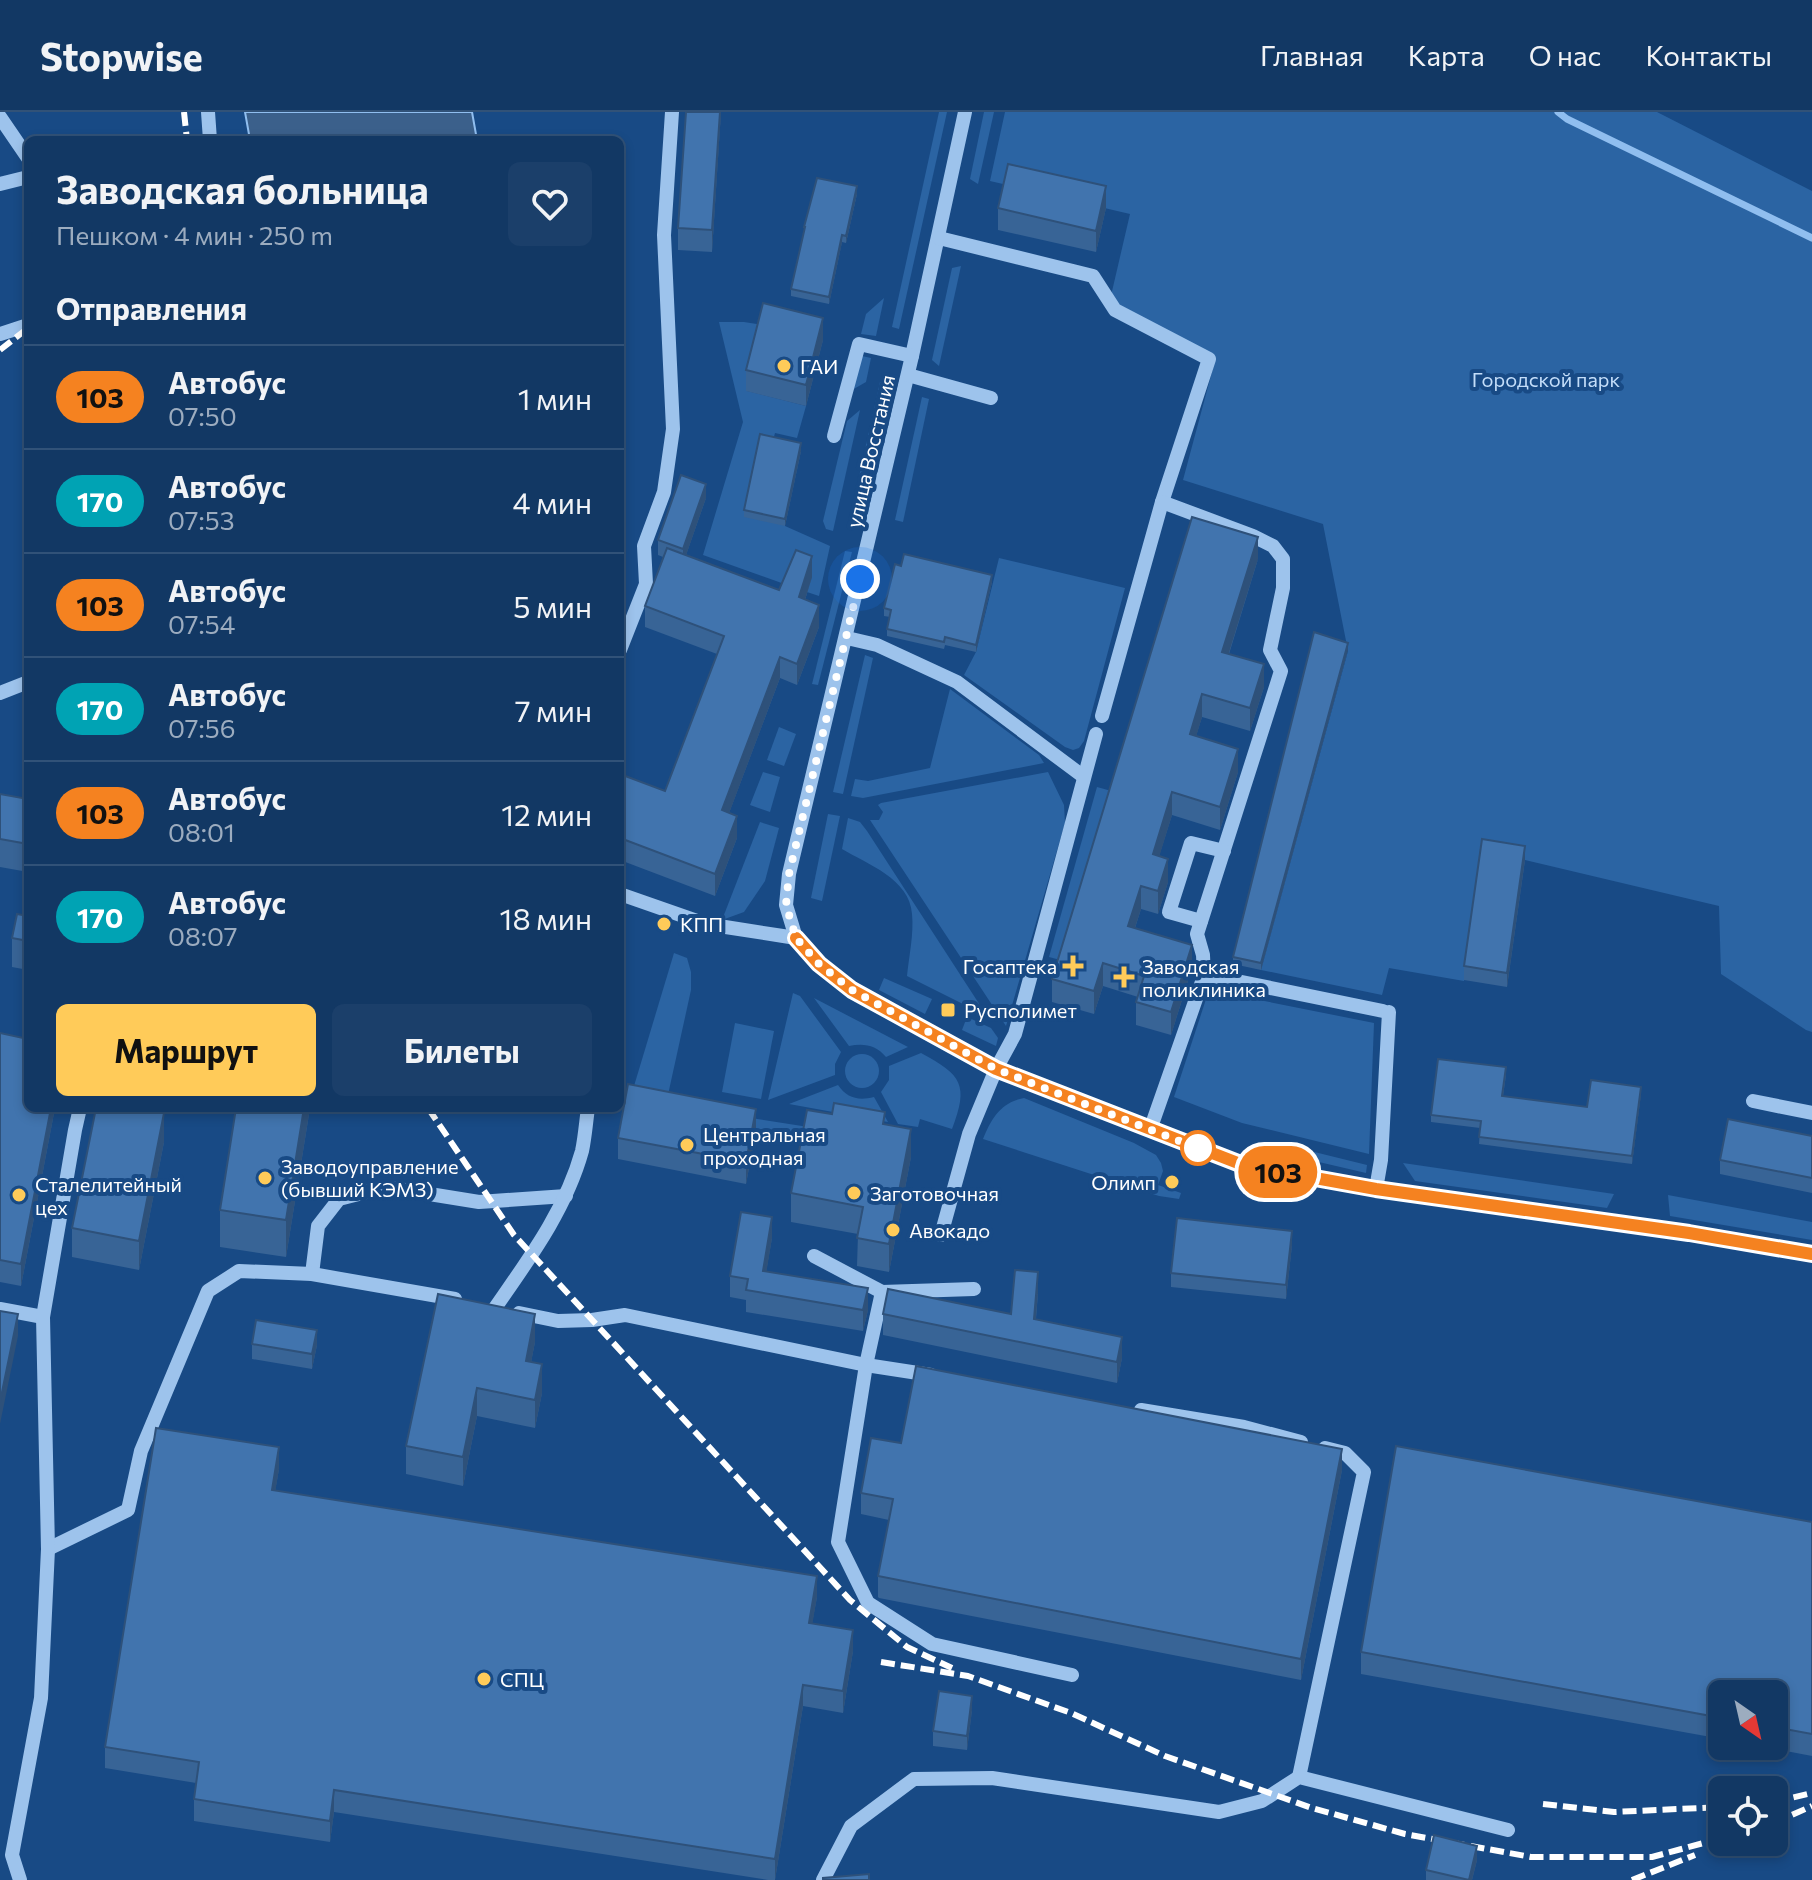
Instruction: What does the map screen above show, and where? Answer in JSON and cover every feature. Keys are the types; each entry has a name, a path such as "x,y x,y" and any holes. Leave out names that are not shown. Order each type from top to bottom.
{"street":[{"path":"208,112 210,136"},
{"path":"624,640 646,584 644,546 664,492 673,429 664,235 672,112"},
{"name":"улица Восстания","path":"796,938 786,905 789,874 908,375 965,112"},
{"path":"0,117 24,152"},
{"path":"0,184 24,178"},
{"path":"939,238 1093,276 1115,310 1209,359 1162,502 1102,716"},
{"path":"0,334 24,326"},
{"path":"834,436 859,344 912,356"},
{"path":"908,375 991,398"},
{"path":"1150,1130 1204,976 1203,955 1197,934 1281,671 1270,650 1283,588 1283,559 1273,546 1162,502"},
{"path":"847,638 877,645 957,682 1084,777"},
{"path":"0,693 24,684"},
{"path":"941,1235 969,1134 996,1069 1015,1034 1096,734"},
{"path":"1201,921 1169,912 1191,843 1224,851"},
{"path":"624,895 706,924 796,938 819,964 852,990 996,1069 1243,1165 1376,1189 1679,1231 1812,1254"},
{"path":"1204,976 1386,1011 1381,1160 1376,1189"},
{"path":"1753,1101 1812,1113"},
{"path":"20,1880 12,1855 41,1698 48,1549 43,1317 79,1112"},
{"path":"495,1308 566,1196 582,1150 587,1112"},
{"path":"312,1274 318,1226 339,1199 386,1187 479,1202 566,1196"},
{"path":"814,1256 882,1292 974,1289"},
{"path":"48,1549 128,1510 141,1451 208,1291 239,1271 312,1274 558,1321 625,1315 866,1365 945,1378"},
{"path":"882,1292 866,1365 838,1542 868,1603 932,1644 1072,1675"},
{"path":"0,1309 43,1317"},
{"path":"823,1880 851,1826 914,1779 992,1778 1219,1812 1262,1801 1299,1777 1364,1472 1345,1453 1244,1427 1133,1409"},
{"path":"1299,1777 1508,1830"}],"green space":[{"path":"939,112 947,112 899,329 892,327"},
{"path":"984,112 994,112 978,184 970,179"},
{"name":"Городской парк","path":"1005,112 1657,112 1812,191 1812,1032 1721,974 1719,906 1525,860 1483,854 1464,981 1389,968 1382,995 1261,970 1348,651 1323,524 1183,480 1216,357 1110,300 1130,214 990,181"},
{"path":"961,266 939,366 932,360 952,268"},
{"path":"884,298 876,336 861,334 866,314"},
{"path":"719,322 763,325 747,391 806,406 797,438 775,433 772,444 785,526 830,546 819,596 807,592 812,577 790,586 703,555 743,422"},
{"path":"862,356 871,358 866,382 852,390"},
{"path":"880,382 889,384 859,515 851,513"},
{"path":"922,397 929,399 903,522 895,520"},
{"path":"860,410 833,531 826,529 823,521 847,421"},
{"path":"845,551 852,552 818,685 812,684"},
{"path":"999,558 1125,588 1084,741 1079,748 1073,750 1065,747 964,675 976,652"},
{"path":"865,655 873,658 843,794 833,792"},
{"path":"950,689 1039,755 1044,763 863,798 851,796 855,779 868,781 930,768"},
{"path":"779,727 796,734 784,766 767,760"},
{"path":"763,772 780,777 770,812 750,805"},
{"path":"1048,772 1064,805 1065,823 1006,1026 870,820 879,820 883,812 878,805 881,803"},
{"path":"1097,787 1115,792 1064,961 1049,957"},
{"path":"828,814 840,816 822,901 811,898"},
{"path":"848,818 860,822 867,831 987,1016 907,976 912,929 909,902 904,891 886,874 842,849"},
{"path":"760,822 779,828 765,881 744,912 722,920"},
{"path":"674,953 687,958 691,990 664,1113 628,1106"},
{"path":"884,978 932,999 925,1014 879,990"},
{"path":"1209,990 1374,1023 1369,1154 1242,1123 1174,1097"},
{"path":"793,993 800,996 841,1052 835,1064 835,1075 768,1100"},
{"path":"814,998 908,1047 886,1057 869,1046 849,1046"},
{"path":"967,1017 991,1028 998,1038 996,1046 962,1030"},
{"path":"735,1023 774,1031 761,1099 722,1092"},
{"path":"921,1053 946,1068 958,1083 960,1102 952,1129 920,1119 918,1127 898,1124 881,1092 889,1080 889,1066"},
{"path":"862,1054 874,1059 879,1071 874,1083 862,1088 850,1083 845,1071 850,1059"},
{"path":"838,1085 853,1097 874,1097 888,1122 789,1104"},
{"path":"1024,1098 1156,1155 1163,1171 1158,1185 1181,1193 1179,1199 1159,1196 983,1139 998,1112 1009,1103"},
{"path":"725,1114 834,1131 832,1143 723,1124"},
{"path":"1278,1143 1367,1165 1366,1173 1276,1152"},
{"path":"1403,1163 1614,1194 1607,1208 1415,1181"},
{"path":"1668,1195 1812,1222 1812,1240 1670,1216"}],"shaded area":[{"path":"245,112 472,112 476,136 249,136"}],"building":[{"path":"686,112 720,112 712,230 678,228"},
{"path":"1008,164 1106,186 1096,231 998,208"},
{"path":"817,178 857,186 846,236 842,235 829,297 791,289"},
{"name":"ГАИ","path":"763,303 823,318 806,385 746,370"},
{"path":"760,434 801,443 785,519 744,510"},
{"path":"681,475 706,484 683,549 658,540"},
{"path":"1192,517 1258,537 1222,652 1264,664 1250,708 1202,694 1190,734 1238,749 1220,807 1172,792 1153,854 1168,859 1158,891 1141,886 1128,926 1192,945 1171,1012 1136,1002 1144,976 1103,963 1094,991 1052,979"},
{"path":"667,548 779,590 796,550 812,556 799,597 819,605 797,664 780,657 722,810 737,816 715,874 624,840 624,776 665,791 724,636 645,606"},
{"path":"904,554 992,575 976,645 945,637 944,642 887,629 891,610 884,608 895,564 901,566"},
{"path":"1314,632 1348,643 1261,963 1233,957"},
{"path":"0,794 24,798 24,843 0,839"},
{"path":"1482,839 1525,846 1507,973 1464,966"},
{"path":"17,914 24,915 24,940 12,938"},
{"name":"Сталелитейный цех","path":"0,1033 24,1038 24,1112 50,1112 21,1264 0,1260"},
{"path":"1438,1059 1506,1067 1502,1096 1587,1107 1591,1080 1641,1087 1632,1156 1479,1137 1481,1121 1431,1115"},
{"path":"628,1084 756,1109 746,1162 618,1138"},
{"path":"834,1103 885,1112 883,1124 911,1129 889,1244 857,1238 863,1207 791,1193 807,1110 832,1114"},
{"path":"95,1112 164,1113 139,1241 72,1228"},
{"name":"Заводоуправление (бывший КЭМЗ)","path":"235,1112 303,1112 286,1220 220,1210"},
{"path":"1728,1119 1812,1136 1812,1178 1720,1160"},
{"path":"741,1212 772,1217 763,1271 868,1288 863,1310 746,1290 748,1279 730,1276"},
{"path":"1177,1218 1292,1231 1286,1285 1171,1273"},
{"path":"1015,1270 1038,1272 1034,1319 1122,1337 1117,1362 883,1314 888,1289 1011,1314"},
{"path":"438,1294 535,1314 526,1361 542,1364 535,1400 477,1388 463,1457 406,1446"},
{"path":"0,1311 18,1314 0,1402"},
{"path":"256,1320 317,1330 312,1354 252,1344"},
{"path":"916,1366 1342,1449 1301,1659 878,1576 893,1499 861,1493 871,1438 901,1443"},
{"name":"СПЦ","path":"156,1428 279,1447 272,1490 817,1576 809,1623 853,1630 843,1691 803,1685 775,1859 334,1790 330,1821 194,1799 199,1762 105,1747"},
{"path":"1396,1446 1812,1522 1812,1734 1788,1730 1788,1680 1708,1680 1708,1715 1361,1652"},
{"path":"939,1691 972,1696 967,1736 933,1731"},
{"path":"1434,1835 1477,1846 1469,1880 1426,1870"},
{"path":"869,1874 869,1880 823,1880 823,1878"}],"waterway":[{"path":"1558,112 1812,238"}],"railway":[{"path":"184,112 187,136"},
{"path":"0,350 24,331"},
{"path":"431,1112 514,1235 850,1600 907,1647 952,1668"},
{"path":"881,1662 968,1676 1071,1713 1165,1756 1312,1808 1405,1834 1531,1857 1652,1857 1708,1842"},
{"path":"1788,1799 1812,1793"},
{"path":"1543,1804 1614,1812 1708,1808"},
{"path":"1788,1817 1812,1806"},
{"path":"1632,1880 1695,1855"}],"bus line":[{"name":"103","path":"796,938 819,964 852,990 996,1069 1243,1165 1376,1189 1689,1233 1812,1254"}],"place":[{"name":"ГАИ","path":"784,366"},
{"name":"КПП","path":"664,924"},
{"name":"Госаптека","path":"1073,966"},
{"name":"Заводская поликлиника","path":"1124,977"},
{"name":"Русполимет","path":"948,1010"},
{"name":"Центральная проходная","path":"687,1145"},
{"name":"Заводоуправление (бывший КЭМЗ)","path":"265,1178"},
{"name":"Олимп","path":"1172,1182"},
{"name":"Заготовочная","path":"854,1193"},
{"name":"Сталелитейный цех","path":"19,1195"},
{"name":"Авокадо","path":"893,1230"},
{"name":"СПЦ","path":"484,1679"}],"route":[{"path":"860,579 789,874 786,905 796,938 819,964 852,990 996,1069 1210,1153 1198,1148"}]}
